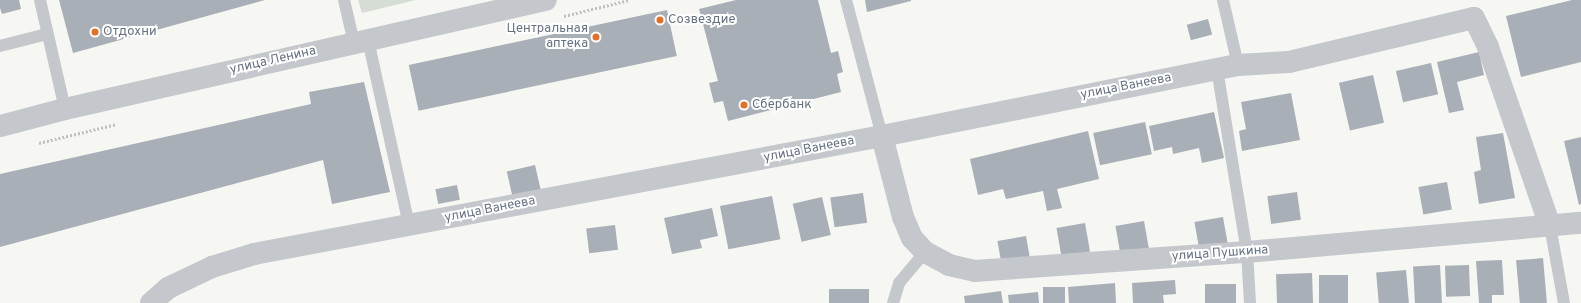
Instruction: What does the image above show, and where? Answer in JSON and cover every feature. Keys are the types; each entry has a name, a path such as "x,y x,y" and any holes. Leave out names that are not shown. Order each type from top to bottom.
{"street":[{"name":"улица Ленина","path":"0,126 65,109 546,0"},
{"name":"улица Ванеева","path":"151,303 168,288 219,265 254,254 410,226 882,136 1227,67 1289,62 1474,18 1488,47 1550,226"},
{"name":"улица Пушкина","path":"882,136 903,217 912,238 925,252 949,265 974,271 1247,252 1581,223"}],"lane":[{"path":"40,0 65,109"},
{"path":"344,0 361,41 410,226"},
{"path":"846,0 882,136"},
{"path":"1223,0 1227,67 1247,252 1250,303"},
{"path":"0,46 47,34"},
{"path":"1550,226 1564,303"},
{"path":"894,303 899,283 925,252"}],"shaded area":[{"path":"358,0 416,0 362,13"}],"building":[{"path":"0,0 19,0 21,9 2,14"},
{"path":"59,0 265,0 73,53"},
{"path":"736,0 818,0 831,53 838,51 843,72 837,74 841,92 728,121 723,101 714,103 709,83 718,81 699,9"},
{"path":"865,0 911,0 911,1 867,12"},
{"path":"1572,0 1581,0 1581,62 1521,77 1506,16"},
{"path":"667,10 677,56 419,111 409,65"},
{"path":"1208,19 1212,34 1191,40 1187,25"},
{"path":"1479,52 1484,75 1457,82 1464,110 1449,113 1437,62"},
{"path":"1431,63 1438,94 1403,102 1396,71"},
{"path":"1373,75 1384,123 1350,131 1339,83"},
{"path":"364,82 390,192 332,204 323,160 0,247 0,174 311,104 309,92"},
{"path":"1291,93 1300,140 1242,151 1239,131 1246,129 1241,102"},
{"path":"1214,112 1224,158 1202,163 1199,148 1173,154 1172,147 1154,151 1149,126"},
{"path":"1145,122 1152,154 1100,165 1093,133"},
{"path":"1088,131 1099,179 1057,189 1062,208 1047,211 1043,191 1006,199 1003,189 978,195 970,159"},
{"path":"1503,133 1515,198 1479,204 1474,172 1481,170 1476,137"},
{"path":"1581,137 1581,204 1579,205 1564,141"},
{"path":"535,165 541,192 513,199 507,172"},
{"path":"1447,182 1452,210 1423,215 1418,187"},
{"path":"457,185 460,200 438,204 435,189"},
{"path":"1297,192 1301,220 1271,224 1267,196"},
{"path":"863,193 867,223 834,227 830,198"},
{"path":"772,196 780,239 728,249 720,206"},
{"path":"822,197 831,235 802,242 793,204"},
{"path":"712,208 718,236 700,240 702,248 672,254 664,218"},
{"path":"1223,217 1228,245 1199,250 1194,222"},
{"path":"1144,221 1149,249 1120,254 1115,226"},
{"path":"1085,223 1090,252 1061,257 1056,228"},
{"path":"615,225 618,250 589,253 586,229"},
{"path":"1026,236 1030,259 1001,264 997,241"},
{"path":"1543,258 1547,303 1520,303 1516,260"},
{"path":"1502,260 1504,295 1492,295 1492,303 1479,303 1476,261"},
{"path":"1440,265 1442,303 1415,303 1413,266"},
{"path":"1469,265 1470,296 1446,297 1445,266"},
{"path":"1406,270 1409,303 1379,303 1376,273"},
{"path":"1312,273 1313,303 1277,303 1276,274"},
{"path":"1319,275 1348,275 1348,303 1319,303"},
{"path":"1175,280 1176,294 1163,295 1164,303 1133,303 1132,283"},
{"path":"1115,283 1116,303 1069,303 1068,287"},
{"path":"1205,284 1236,284 1236,303 1205,303"},
{"path":"1043,287 1065,287 1065,303 1043,303"},
{"path":"829,289 869,289 869,303 829,303"},
{"path":"1001,291 1003,303 965,303 964,296"},
{"path":"1038,292 1039,303 1009,303 1008,295"}],"place":[{"name":"Созвездие","path":"660,20"},
{"name":"Отдохни","path":"95,32"},
{"name":"Центральная аптека","path":"596,37"},
{"name":"Сбербанк","path":"744,105"}]}
